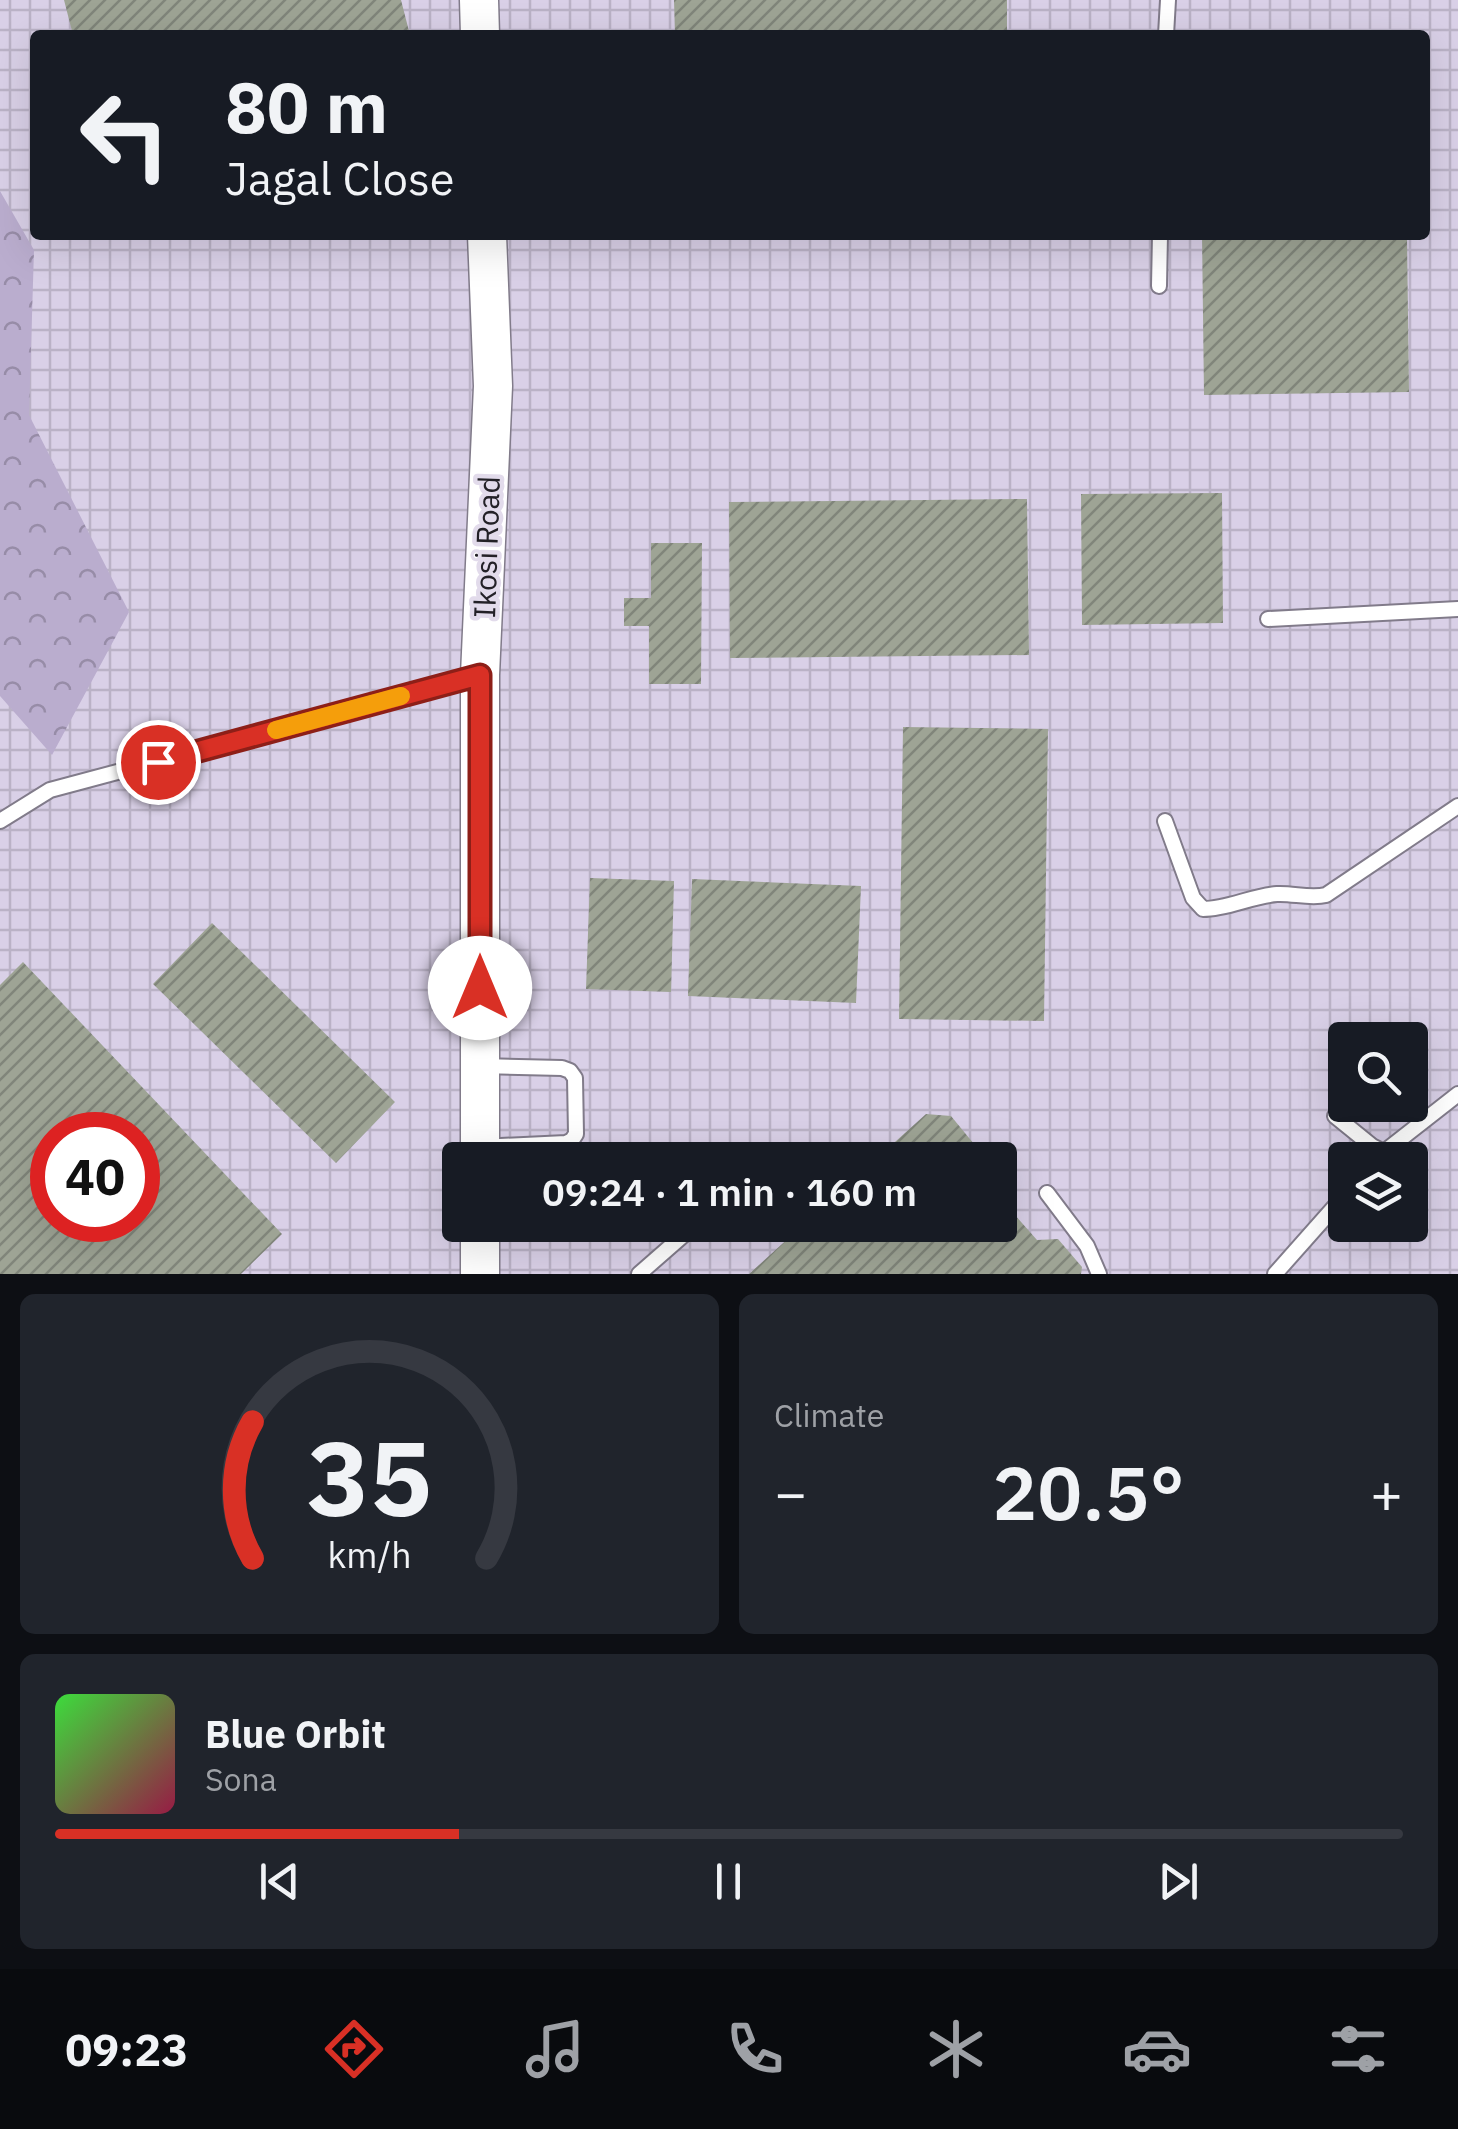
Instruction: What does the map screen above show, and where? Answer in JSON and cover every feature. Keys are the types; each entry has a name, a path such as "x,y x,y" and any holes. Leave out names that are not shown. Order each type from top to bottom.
{"street":[{"path":"479,0 480,30"},
{"name":"Ikosi Road","path":"480,1142 480,675 492,386 487,240"},
{"path":"480,1242 480,1274"}],"lane":[{"path":"1166,30 1168,0"},
{"path":"1159,286 1160,240"},
{"path":"1268,619 1458,609"},
{"path":"0,821 50,790 480,675"},
{"path":"1166,821 1193,898 1203,908 1216,909 1270,894 1326,896 1458,806"},
{"path":"480,1066 562,1068 570,1072 575,1078 576,1134 568,1142"},
{"path":"1398,1142 1458,1094"},
{"path":"1342,1122 1367,1142"},
{"path":"1047,1193 1088,1246 1099,1274"},
{"path":"1275,1274 1328,1214"},
{"path":"639,1274 676,1242"}],"shaded area":[{"path":"0,0 1458,0 1458,1274 0,1274"}],"green space":[{"path":"0,191 34,250 29,415 129,612 52,755 0,696"}],"building":[{"path":"64,0 401,0 409,30 72,30"},
{"path":"674,0 1007,0 1007,30 675,30"},
{"path":"1202,240 1407,240 1409,392 1204,395"},
{"path":"1222,493 1223,623 1082,625 1081,494"},
{"path":"1027,499 1029,655 730,658 729,502"},
{"path":"651,543 702,543 701,684 649,684 649,626 624,626 624,598 651,598"},
{"path":"903,727 1048,729 1044,1021 899,1019"},
{"path":"590,878 674,881 671,992 586,989"},
{"path":"692,879 861,886 856,1003 688,996"},
{"path":"212,923 395,1102 336,1163 153,984"},
{"path":"23,962 282,1234 241,1274 0,1274 0,985"},
{"path":"926,1114 951,1116 972,1142 895,1142"},
{"path":"1017,1217 1037,1240 1058,1239 1082,1267 1081,1274 749,1274 784,1242 1017,1242"}],"slow traffic":[{"path":"276,730 401,696"}],"route":[{"path":"158,762 480,675 480,988"}]}
